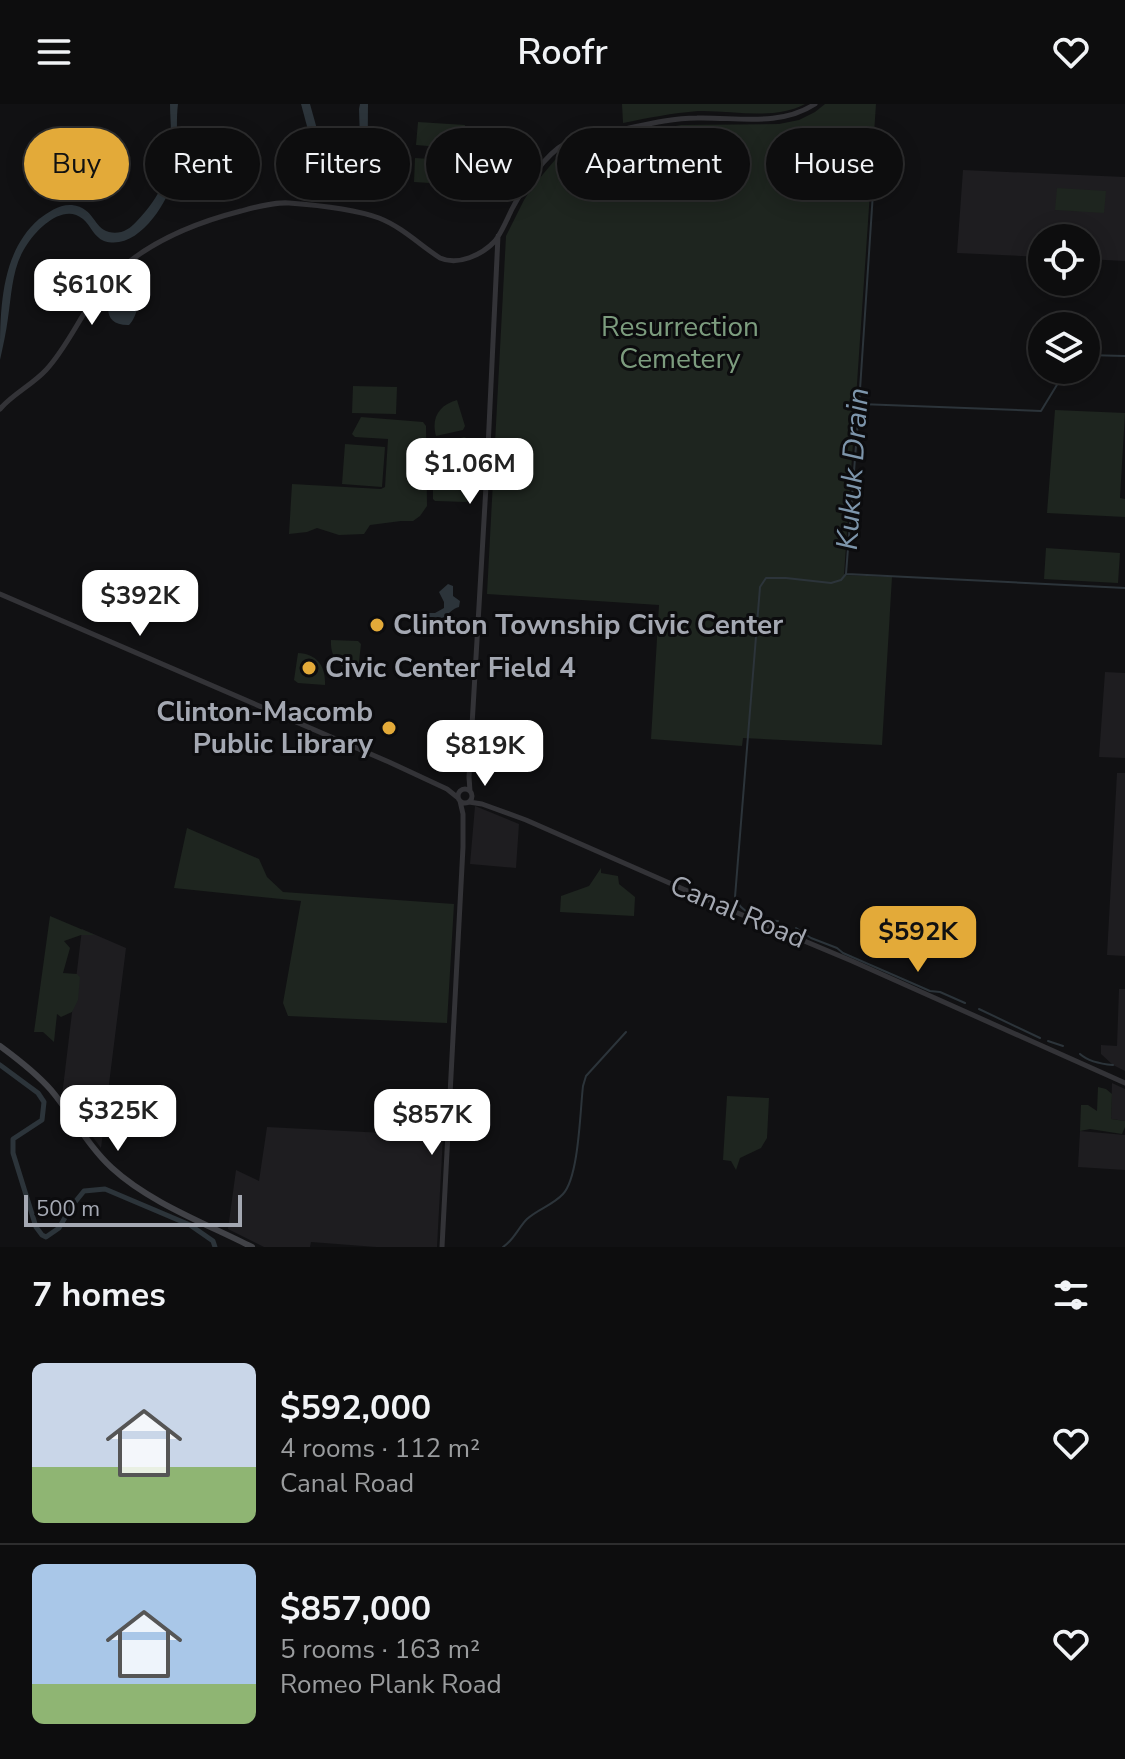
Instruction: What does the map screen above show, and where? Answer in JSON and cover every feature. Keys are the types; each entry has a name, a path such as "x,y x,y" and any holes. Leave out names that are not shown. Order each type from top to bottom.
{"main road":[{"path":"0,1046 47,1085 101,1156 126,1180 162,1202 252,1247"}],"street":[{"path":"0,409 47,369 111,278 152,247 204,222 271,204 290,203 361,213 382,219 440,258 455,261 492,243 528,182 556,150 571,141 684,118 782,118 815,104"},
{"path":"442,1247 463,814 469,777 498,235"},
{"name":"Canal Road","path":"0,594 852,961 1125,1083"}],"shaded area":[{"path":"170,104 178,104 177,128 171,128"},
{"path":"301,104 310,104 317,128 308,128"},
{"path":"360,104 368,104 368,128 360,128"},
{"path":"963,170 1125,177 1125,261 1100,260 1100,224 1028,224 1028,256 957,253"},
{"path":"165,200 139,232 116,242 101,239 76,215 60,215 39,230 23,251 16,270 0,360 5,284 16,248 39,219 58,207 72,205 85,210 104,230 121,232 134,225 153,202"},
{"path":"136,281 139,292 135,316 129,325 118,324 109,313 112,297 125,284"},
{"path":"448,584 453,586 453,596 460,601 459,607 430,625 425,619 427,613 444,608 439,592"},
{"path":"1105,672 1125,673 1125,758 1099,757"},
{"path":"1117,773 1125,773 1125,956 1107,955"},
{"path":"475,806 519,824 516,868 470,864"},
{"path":"82,929 126,948 101,1148 62,1096"},
{"path":"1119,989 1125,989 1125,1071 1101,1054 1101,1045 1117,1046"},
{"path":"1112,1083 1125,1089 1125,1121 1111,1119"},
{"path":"267,1127 443,1136 437,1247 376,1247 311,1242 310,1247 264,1247 228,1229 236,1170 259,1181"},
{"path":"1080,1131 1125,1135 1125,1170 1078,1167"}],"green space":[{"path":"622,104 805,104 780,112 698,111 623,123"},
{"name":"Resurrection Cemetery","path":"825,104 876,104 874,128 766,128 766,200 869,200 844,575 892,577 882,745 743,738 742,746 651,739 659,605 487,594 506,236 524,200 541,200 541,177 557,158 557,200 750,200 750,128 665,128 681,125 779,124 799,120"},
{"path":"418,122 465,125 465,128 426,128 426,146 416,145"},
{"path":"415,158 426,159 426,183 414,182"},
{"path":"1057,188 1106,191 1104,213 1055,210"},
{"path":"353,386 397,387 396,414 352,413"},
{"path":"457,400 465,426 463,430 436,436 438,413 445,405"},
{"path":"1055,410 1125,413 1120,498 1125,499 1125,517 1047,513"},
{"path":"361,417 423,422 426,426 427,506 413,521 370,525 364,534 339,535 317,528 289,534 292,484 385,487 388,439 355,437 352,434"},
{"path":"464,437 469,439 474,466 451,464 443,457 438,445"},
{"path":"345,444 385,447 382,487 342,484"},
{"path":"433,468 447,471 457,478 464,488 467,502 433,499"},
{"path":"1046,548 1120,553 1118,583 1044,579"},
{"path":"331,640 358,641 361,644 358,671 337,662"},
{"name":"Civic Center Field 4","path":"298,653 319,662 325,685 294,680"},
{"path":"187,828 259,859 267,877 283,892 454,904 447,1023 288,1016 283,1003 301,901 174,888"},
{"path":"601,868 601,873 618,876 619,884 635,897 634,916 560,912 561,896 589,886"},
{"path":"50,916 95,935 81,935 64,941 70,948 63,973 80,977 78,1000 72,1012 61,1017 57,1014 54,1042 43,1032 34,1032"},
{"path":"1098,1087 1112,1094 1111,1119 1125,1121 1122,1134 1090,1129 1080,1131 1081,1105 1088,1105 1097,1111"},
{"path":"727,1096 769,1098 767,1138 761,1148 740,1158 736,1170 731,1161 723,1160"}],"waterway":[{"name":"Kukuk Drain","path":"846,574 873,200"},
{"path":"1100,355 1125,356"},
{"path":"860,404 1041,411 1057,384"},
{"path":"778,921 752,915 742,908 735,897 760,587 766,578 831,583 841,580 846,574"},
{"name":"Kukuk Drain","path":"847,574 1125,588"},
{"path":"796,928 843,953 965,1003"},
{"path":"979,1009 1040,1038"},
{"path":"503,1247 527,1219 559,1198 568,1186 576,1159 586,1076 626,1032"},
{"path":"1048,1041 1063,1046"},
{"path":"1080,1054 1095,1062 1113,1065"},
{"path":"0,1065 38,1093 44,1102 42,1120 13,1139 13,1153 36,1227 42,1235 46,1237 59,1228 84,1191 105,1189 190,1225 213,1241 215,1247"}],"place":[{"name":"Clinton Township Civic Center","path":"377,625"},
{"name":"Civic Center Field 4","path":"309,668"},
{"name":"Clinton-Macomb Public Library","path":"389,728"}]}
